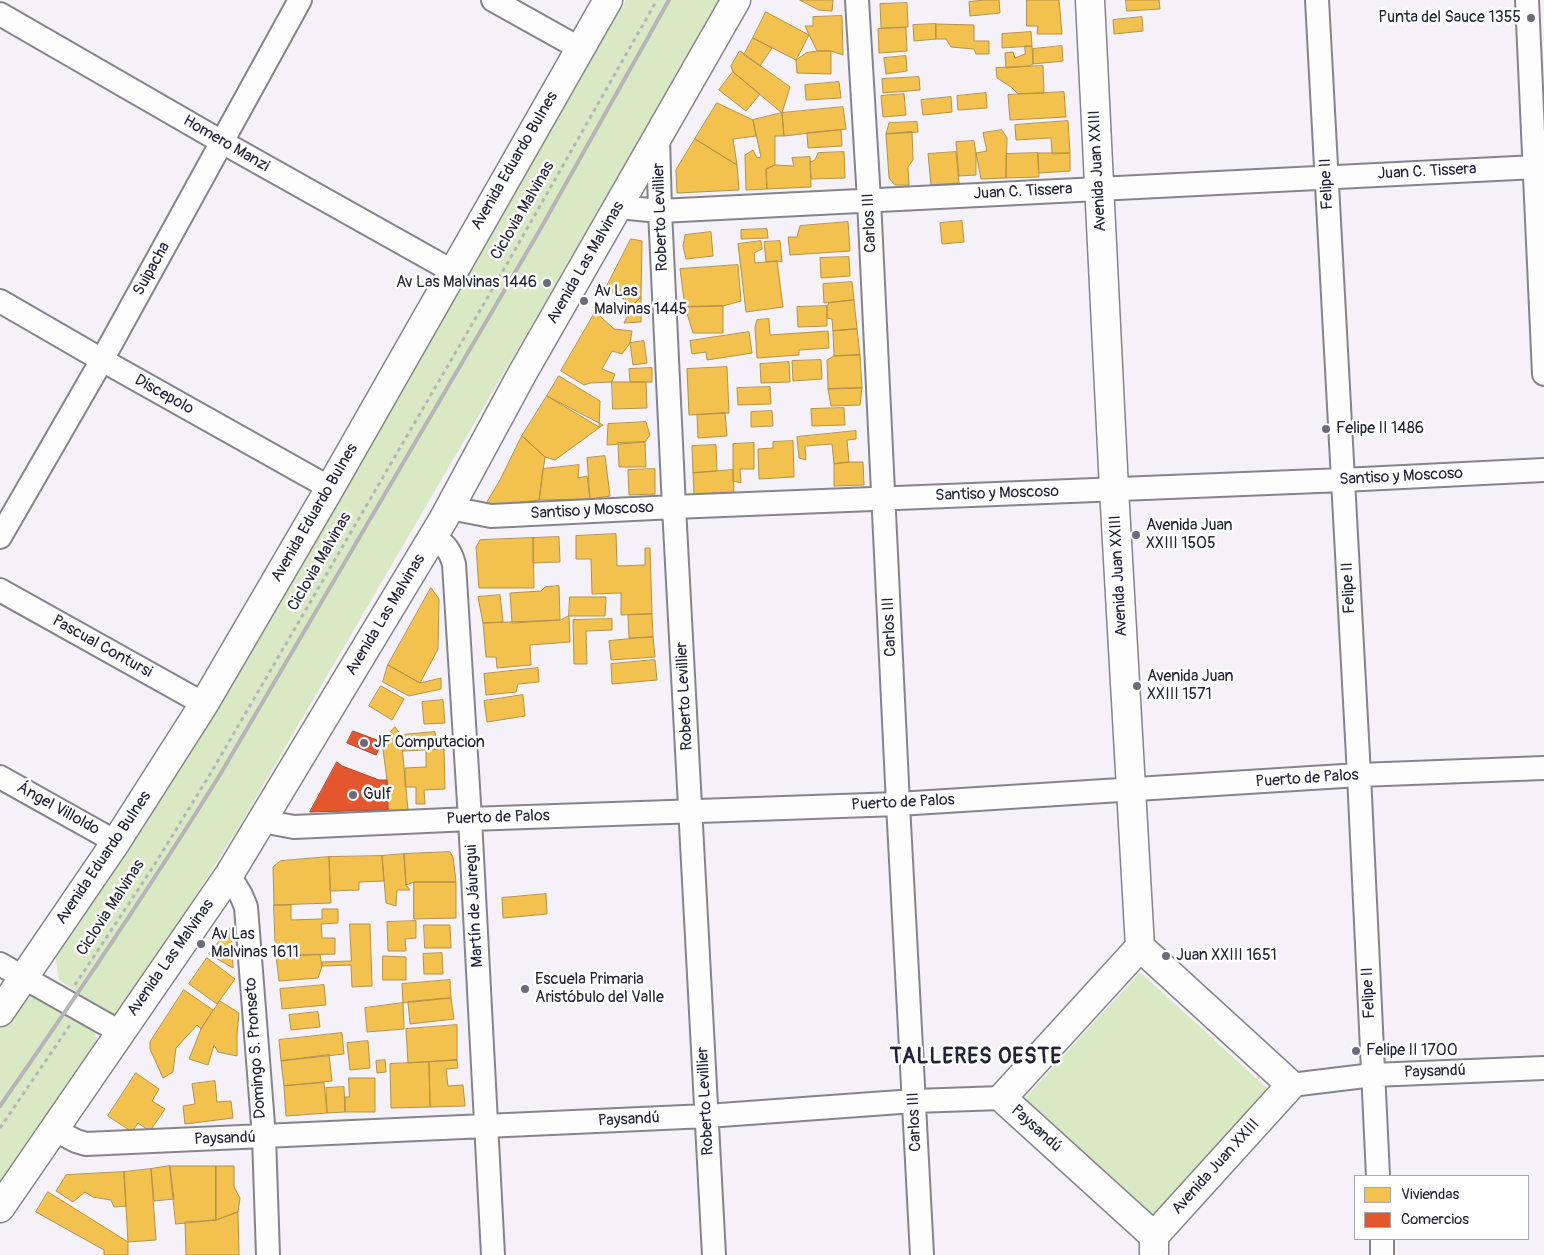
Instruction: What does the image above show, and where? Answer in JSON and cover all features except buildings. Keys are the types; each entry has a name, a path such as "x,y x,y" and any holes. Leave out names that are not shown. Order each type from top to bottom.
{"main road":[{"name":"Avenida Eduardo Bulnes","path":"0,1012 116,842 204,704 330,488 608,0"},
{"name":"Avenida Las Malvinas","path":"0,1208 229,874 262,821 450,508 522,374 736,0"},
{"name":"Avenida Juan XXIII","path":"1090,0 1114,489 1140,947"},
{"path":"1002,1098 1140,947 1291,1085"},
{"name":"Avenida Juan XXIII","path":"1154,1246 1291,1085"},
{"name":"Paysandú","path":"1002,1098 1154,1246"}],"street":[{"name":"Suipacha","path":"0,537 102,360 300,0"},
{"path":"493,0 580,48"},
{"name":"Carlos III","path":"857,0 922,1255"},
{"name":"Felipe II","path":"1317,0 1359,775 1378,1175"},
{"path":"1527,0 1540,163 1544,374"},
{"path":"1543,0 1538,6 1536,14 1544,106"},
{"name":"Homero Manzi","path":"0,14 222,142 452,271"},
{"name":"Roberto Levillier","path":"658,137 674,507 714,1255"},
{"name":"Juan C. Tissera","path":"618,207 660,211 1327,177 1540,163"},
{"name":"Discepolo","path":"0,301 330,488"},
{"name":"Santiso y Moscoso","path":"450,508 491,516 1544,470"},
{"name":"Martín de Jáuregui","path":"433,537 444,544 451,552 454,564 470,819 493,1255"},
{"name":"Pascual Contursi","path":"0,590 204,704"},
{"name":"Puerto de Palos","path":"262,821 294,827 898,804 1359,775 1544,768"},
{"name":"Ángel Villoldo","path":"0,777 116,842"},
{"name":"Domingo S. Pronseto","path":"229,874 246,907 264,1137 268,1255"},
{"path":"0,964 120,1032"},
{"name":"Paysandú","path":"1291,1085 1373,1075 1544,1068"},
{"name":"Paysandú","path":"55,1130 76,1142 86,1144 707,1116 914,1101 1002,1098"},
{"path":"1382,1240 1382,1255"}],"path":[{"name":"Ciclovia Malvinas","path":"0,1128 70,1025 70,991 153,867 209,776 493,288 657,0"}],"green space":[{"path":"626,0 718,0 545,302 236,832 124,1009 112,1016 59,980 55,954 207,726"},
{"path":"1140,972 1268,1089 1153,1214 1025,1098"},
{"path":"29,992 94,1030 98,1045 0,1186 0,1026 15,1004"}],"railway":[{"path":"0,1106 113,941 221,773 537,235 669,0"}],"place":[{"name":"Punta del Sauce 1355","path":"1531,18"},
{"name":"Av Las Malvinas 1446","path":"547,283"},
{"name":"Av Las Malvinas 1445","path":"584,301"},
{"name":"Felipe II 1486","path":"1326,429"},
{"name":"Avenida Juan XXIII 1505","path":"1136,535"},
{"name":"Avenida Juan XXIII 1571","path":"1137,686"},
{"name":"JF Computacion","path":"364,743"},
{"name":"Gulf","path":"353,795"},
{"name":"Av Las Malvinas 1611","path":"201,944"},
{"name":"Juan XXIII 1651","path":"1166,956"},
{"name":"Escuela Primaria Aristóbulo del Valle","path":"525,989"},
{"name":"Felipe II 1700","path":"1356,1051"}],"district":[{"name":"TALLERES OESTE","path":"976,1058"}]}
